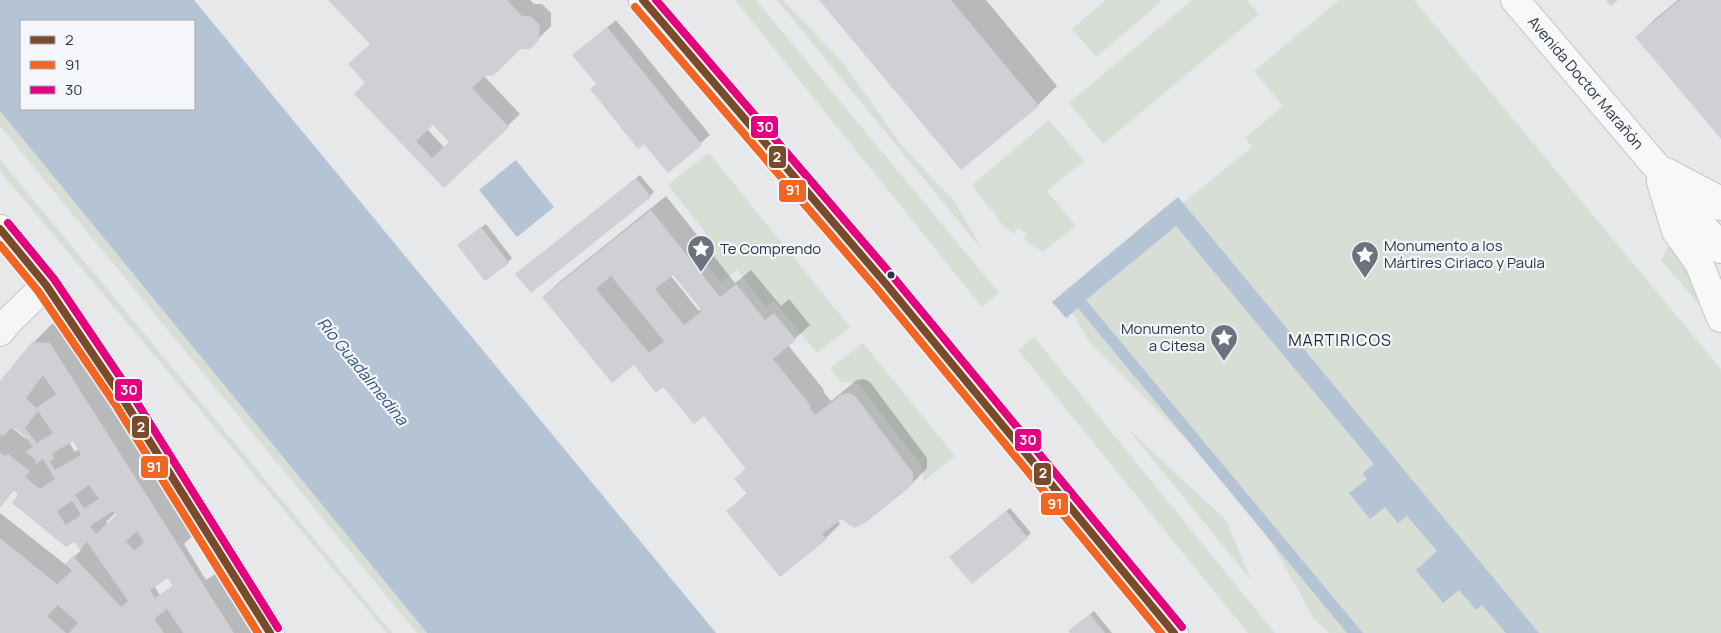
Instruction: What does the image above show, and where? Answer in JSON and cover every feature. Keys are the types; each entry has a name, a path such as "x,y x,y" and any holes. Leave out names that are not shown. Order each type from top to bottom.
{"main road":[{"path":"643,0 886,284 1174,633"},
{"name":"Avenida Doctor Marañón","path":"1515,0 1656,166 1721,249"},
{"name":"Avenida Doctor Marañón","path":"1656,166 1715,198 1721,206"},
{"name":"Avenida Doctor Marañón","path":"1656,166 1676,231 1699,264 1721,318"},
{"path":"0,229 46,285 123,399 270,633"}],"street":[{"path":"0,332 46,285"}],"shaded area":[{"path":"735,0 756,0 999,293 982,307"},
{"path":"777,0 783,0 843,63 902,146 954,201 984,252"},
{"path":"1106,0 1159,0 1161,2 1096,57 1072,29"},
{"path":"1192,0 1247,0 1259,14 1103,144 1069,103"},
{"path":"1339,0 1414,0 1721,369 1721,633 1329,633 1314,619 1271,541 1190,443 1090,343 1073,313 1066,318 1052,302 1178,197 1183,203 1252,147 1245,138 1283,106 1254,71"},
{"path":"0,111 427,633 417,633 0,126"},
{"path":"1049,120 1084,161 1047,191 1076,226 1043,252 1024,240 1027,234 1018,228 1014,234 1005,228 972,185"},
{"path":"709,153 850,327 817,353 774,301 766,307 737,270 721,282 697,252 711,240 668,185"},
{"path":"0,159 392,633 387,633 0,171"},
{"path":"1672,240 1692,270 1704,310 1661,260"},
{"path":"1034,337 1275,633 1248,633 1018,350"},
{"path":"863,343 955,456 923,482 921,465 859,385 850,382 842,383 830,368"},
{"path":"1128,429 1226,520 1251,580"}],"water":[{"name":"Río Guadalmedina","path":"0,0 194,0 716,633 427,633 0,111"},
{"path":"516,160 554,207 517,237 479,190"},
{"path":"1178,197 1539,633 1506,633 1482,605 1476,610 1459,590 1443,603 1416,570 1437,551 1407,516 1398,523 1385,507 1370,519 1349,493 1367,479 1362,474 1374,464 1176,226 1086,300 1363,633 1347,633 1078,308 1066,318 1052,302"}],"building":[{"path":"328,0 507,0 522,16 530,16 540,25 539,40 530,49 521,49 494,75 485,76 472,88 509,127 444,188 354,94 365,83 348,64 370,44","holes":["433,125 449,142 432,158 416,141"]},
{"path":"819,0 951,0 1039,106 961,170"},
{"path":"1606,0 1618,0 1611,6"},
{"path":"1680,0 1721,0 1721,139 1635,37"},
{"path":"607,27 702,145 668,173 644,144 638,149 590,89 596,84 572,55"},
{"path":"636,178 651,197 531,293 515,274"},
{"path":"651,210 720,297 736,284 765,320 774,313 796,340 773,359 811,406 809,407 815,415 841,395 852,394 913,473 913,483 865,523 855,528 842,519 822,534 827,539 780,577 726,511 747,494 734,479 746,469 704,416 694,424 663,387 656,393 634,365 612,383 542,297","holes":["673,275 702,311 684,325 655,289","611,276 664,341 649,353 596,289"]},
{"path":"481,227 509,263 485,281 457,245"},
{"path":"32,342 50,343 234,633 183,633 167,609 154,619 164,633 69,633 78,623 58,605 47,616 66,633 0,633 0,538 57,584 72,571 65,564 73,556 121,607 128,601 87,542 80,550 75,542 66,547 12,503 18,494 13,490 0,507 0,452 5,456 8,454 30,471 25,477 40,489 55,479 43,459 35,465 36,460 25,452 33,447 24,435 12,427 4,436 2,434 0,437 0,381","holes":["43,375 56,394 36,408 26,398","38,411 53,433 37,443 25,428","73,441 81,455 55,470 50,461 54,459 52,454","89,485 99,499 84,508 75,495","72,501 81,515 66,525 57,511","113,511 116,515 96,534 90,526","137,531 144,542 134,551 126,541","168,578 173,586 155,598 150,590"]},
{"path":"1006,511 1028,538 972,584 949,557"},
{"path":"1090,614 1105,633 1070,633 1068,631"}],"transit line":[{"name":"2","path":"643,0 886,284 1174,633"},
{"name":"30","path":"656,0 894,278 1182,627"},
{"name":"91","path":"635,7 878,290 1161,633"},
{"name":"30","path":"8,223 54,279 131,393 278,628"},
{"name":"2","path":"0,229 46,285 123,399 270,633"},
{"name":"91","path":"0,245 38,291 115,404 258,633"}],"place":[{"name":"Te Comprendo","path":"701,273"},
{"name":"Monumento a los Mártires Ciriaco y Paula","path":"1365,279"},
{"name":"Monumento a Citesa","path":"1224,362"}],"district":[{"name":"MARTIRICOS","path":"1340,340"}]}
